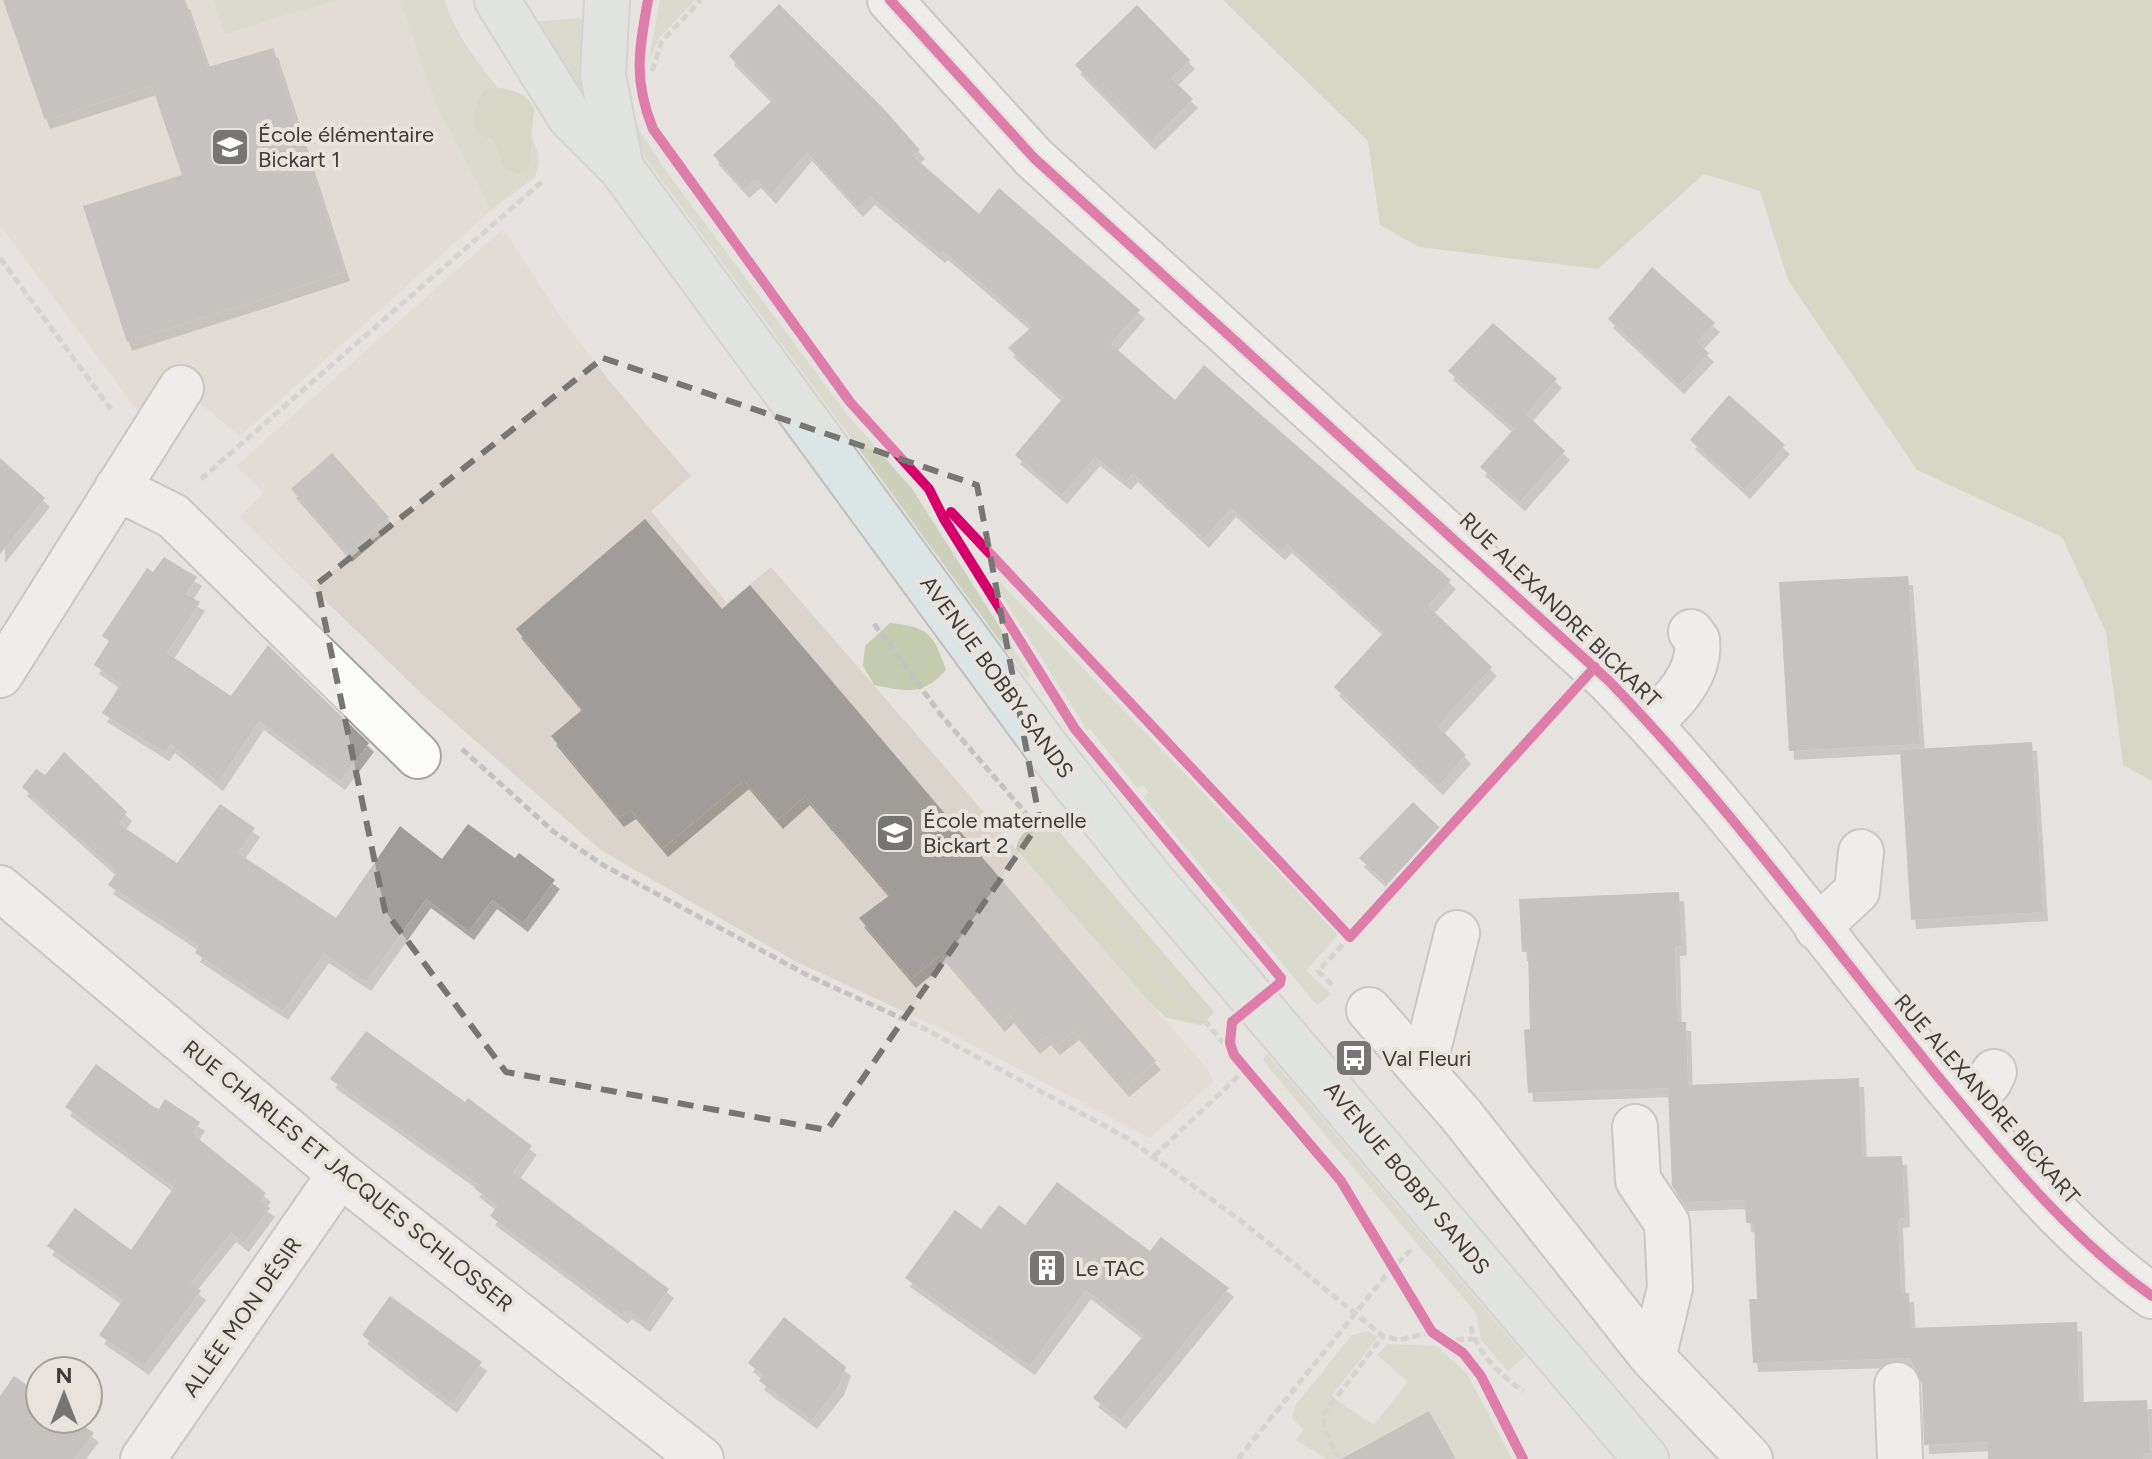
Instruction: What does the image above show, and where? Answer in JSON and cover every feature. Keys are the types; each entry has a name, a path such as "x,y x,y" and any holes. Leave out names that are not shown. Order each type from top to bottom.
{"main road":[{"name":"AVENUE BOBBY SANDS","path":"497,0 570,117 621,168 1049,751 1149,877 1646,1459"},
{"name":"AVENUE BOBBY SANDS","path":"607,0 603,75 621,168"}],"street":[{"name":"RUE ALEXANDRE BICKART","path":"890,0 1034,158 1460,542 1650,723 1962,1105 2053,1209 2120,1273 2152,1296"},
{"path":"0,675 181,388"},
{"path":"117,488 173,516 437,749"},
{"path":"1650,723 1675,700 1697,661 1697,640 1691,632"},
{"path":"1817,928 1857,891 1861,852"},
{"name":"RUE CHARLES ET JACQUES SCHLOSSER","path":"0,888 340,1174 701,1459"},
{"path":"1423,1070 1457,933"},
{"path":"1369,1010 1423,1070 1653,1358 1750,1459"},
{"path":"1962,1105 1989,1082 1994,1072"},
{"path":"1635,1127 1638,1180 1667,1223 1670,1288 1653,1358"},
{"name":"ALLÉE MON DÉSIR","path":"143,1459 340,1174"},
{"path":"1897,1385 1900,1459"}],"path":[{"path":"652,82 662,41 701,0"},
{"path":"0,258 110,409 150,436 190,489 544,180"},
{"path":"874,624 941,715 1255,1080"},
{"path":"437,749 603,865 811,977 925,1029 1059,1099 1154,1156 1383,1336 1399,1340 1432,1332"},
{"path":"1326,979 1318,971 1346,933 1361,925"},
{"path":"1234,1055 1230,1043 1232,1022 1256,1001"},
{"path":"1154,1156 1256,1059"},
{"path":"1238,1459 1391,1268 1414,1247"},
{"path":"1425,1320 1432,1332 1463,1353"},
{"path":"1340,1459 1325,1432 1323,1415 1383,1336"},
{"path":"1444,1340 1473,1339"}],"highlighted area":[{"path":"603,358 977,485 1040,822 827,1130 506,1072 385,911 317,584"}],"shaded area":[{"path":"0,0 400,0 436,104 491,210 240,436 165,375 139,413 0,225"},
{"path":"503,229 564,322 611,383 691,476 651,511 727,603 771,567 1209,1071 1213,1082 1150,1138 946,1031 795,961 602,851 423,695 239,517 264,493 236,466"}],"green space":[{"path":"214,0 335,0 224,34"},
{"path":"400,0 445,0 462,39 515,111 536,147 538,162 535,177 491,210 436,104"},
{"path":"660,0 695,0 660,37 648,63"},
{"path":"1223,0 2152,0 2152,781 2123,765 2106,632 2062,537 1917,470 1788,280 1760,191 1704,174 1598,269 1419,247 1380,225 1368,141"},
{"path":"579,18 585,23 589,98 579,104 533,22"},
{"path":"501,88 521,94 535,110 528,169 519,174 504,169 493,139 479,135 475,122 476,106 485,89"},
{"path":"630,103 641,133 669,175 846,413 913,490 1030,675 1027,678 642,153"},
{"path":"1000,582 1339,934 1306,970 1331,994 1317,1005 1143,797 1149,792 1143,785 1137,788 1090,729 1087,730 995,585"},
{"path":"890,623 922,630 933,640 946,670 929,685 905,690 874,685 863,666 865,646"},
{"path":"1044,823 1056,828 1214,1012 1201,1025 1167,1018 1152,1005 1016,849 1026,832"},
{"path":"1267,1054 1525,1356 1508,1371 1481,1340 1476,1313 1269,1068 1263,1059"},
{"path":"1367,1331 1378,1337 1332,1395 1335,1399 1374,1425 1408,1382 1377,1355 1387,1344 1437,1346 1467,1374 1512,1459 1456,1459 1429,1411 1360,1448 1365,1459 1327,1459 1296,1440 1304,1430 1292,1418 1295,1406 1352,1335"}],"building":[{"path":"3,0 185,0 208,67 273,48 345,272 127,342 83,206 182,175 152,86 45,120"},
{"path":"779,4 884,109 920,150 913,156 979,214 999,188 1140,310 1111,344 1175,400 1204,365 1451,580 1428,606 1492,667 1438,726 1466,755 1438,786 1334,687 1384,632 1287,544 1280,551 1231,508 1204,539 1133,473 1126,481 1095,457 1062,495 1015,455 1063,398 1008,348 1032,327 943,251 940,254 870,196 858,208 807,152 771,195 756,179 744,189 713,155 773,100 729,56"},
{"path":"1137,5 1190,60 1171,78 1193,99 1150,141 1075,65"},
{"path":"1652,267 1715,323 1697,342 1709,353 1679,385 1608,319"},
{"path":"1493,323 1557,379 1526,414 1565,451 1520,502 1480,467 1514,429 1448,371"},
{"path":"1729,395 1785,445 1745,490 1690,440"},
{"path":"332,453 389,517 347,553 291,489"},
{"path":"0,458 45,498 0,554"},
{"path":"645,519 722,609 750,585 1156,1061 1124,1088 1074,1031 1055,1046 1046,1036 1035,1045 1009,1014 1000,1023 941,954 911,979 859,918 890,895 805,796 778,820 744,780 663,848 631,810 619,818 551,736 583,709 516,629"},
{"path":"164,557 197,577 186,594 200,602 167,653 231,696 268,645 369,743 340,781 259,721 218,782 170,744 164,752 102,713 121,684 94,665 109,641 102,636 147,568 153,572"},
{"path":"1908,576 1920,744 1789,751 1779,582"},
{"path":"2032,742 2043,912 1911,920 1900,750"},
{"path":"64,752 127,812 119,824 177,863 220,804 255,828 238,853 336,918 400,826 442,859 468,824 515,858 519,853 555,880 523,923 492,900 469,931 426,899 366,982 324,954 283,1011 195,953 199,945 108,885 117,872 22,787 36,769 45,775"},
{"path":"1413,802 1440,828 1387,884 1359,858"},
{"path":"1679,892 1682,946 1675,947 1677,1022 1686,1022 1688,1085 1859,1078 1862,1157 1902,1156 1905,1218 1898,1219 1901,1293 1909,1293 1911,1328 2077,1322 2079,1402 2147,1400 2150,1453 2143,1454 2143,1459 1988,1459 1988,1442 1924,1445 1922,1384 1910,1358 1753,1363 1749,1299 1757,1299 1754,1224 1746,1223 1745,1200 1683,1202 1672,1186 1668,1088 1528,1093 1524,1030 1530,1029 1528,952 1522,952 1519,899"},
{"path":"366,1031 465,1102 468,1098 532,1146 513,1172 669,1289 645,1323 627,1310 623,1315 490,1216 497,1206 474,1188 478,1184 330,1079"},
{"path":"96,1064 154,1107 159,1109 165,1099 200,1122 195,1136 266,1193 260,1201 270,1208 244,1243 231,1233 191,1283 201,1291 144,1366 99,1335 123,1300 47,1246 75,1208 131,1250 174,1187 65,1107"},
{"path":"1057,1182 1150,1251 1161,1237 1229,1288 1121,1420 1093,1398 1144,1335 1086,1290 1030,1366 905,1278 955,1210 981,1229 999,1205 1025,1225"},
{"path":"390,1296 482,1362 452,1404 362,1335"},
{"path":"784,1317 846,1367 839,1386 812,1420 759,1381 763,1375 748,1363"},
{"path":"14,1376 24,1383 24,1435 92,1435 74,1459 0,1459 0,1396"},
{"path":"1429,1411 1456,1459 1341,1459"}],"cycle path":[{"path":"648,0 642,34 640,80 653,129 850,402 929,489 944,519 1075,729 1281,978 1280,983 1232,1022 1230,1043 1234,1055 1341,1181 1432,1332 1463,1353 1481,1376 1523,1459"},
{"path":"890,0 1034,158 1609,681 1738,826 1940,1079 2039,1195 2093,1248 2152,1296"},
{"path":"951,512 1350,937 1595,667"}],"place":[{"name":"École élémentaire Bickart 1","path":"230,147"},
{"name":"École maternelle Bickart 2","path":"895,833"},
{"name":"Val Fleuri","path":"1354,1058"},
{"name":"Le TAC","path":"1047,1268"}]}
